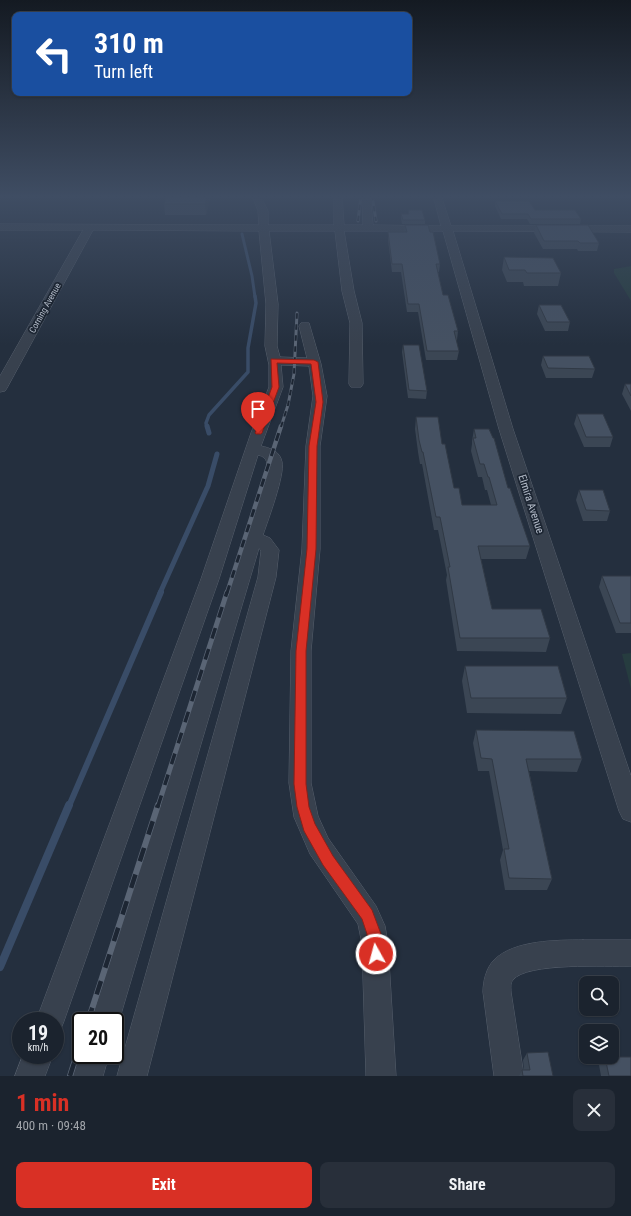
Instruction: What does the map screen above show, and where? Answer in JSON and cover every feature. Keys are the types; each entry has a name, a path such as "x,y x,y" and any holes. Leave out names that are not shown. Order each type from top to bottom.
{"street":[{"name":"Corning Avenue","path":"0,388 80,245"},
{"path":"53,1012 210,579 253,450 276,387 271,346 272,304 266,245"},
{"path":"341,245 348,291 356,323 356,384"},
{"name":"Elmira Avenue","path":"453,245 506,429 625,776 631,811"},
{"path":"305,326 314,362 320,402 313,446 311,549 301,651 300,784 306,817 319,846 367,915 372,926 377,963 381,1076"},
{"path":"274,361 314,362"},
{"path":"108,1012 254,537 275,463 274,458 270,454 253,450"},
{"path":"132,1076 267,577 270,550 264,542 254,537"},
{"path":"510,1076 497,992 498,978 504,969 512,963 528,957 544,955 631,953"},
{"path":"30,1076 35,1064"},
{"path":"88,1076 91,1064"}],"green space":[{"path":"631,266 631,301 614,273 614,269"},
{"path":"631,653 631,689 622,654"}],"building":[{"path":"390,245 436,245 440,264 436,264 443,295 448,295 458,331 454,331 459,351 427,351 419,304 408,304 402,264 392,264"},
{"path":"504,257 553,258 561,273 527,273 525,270 509,270"},
{"path":"539,305 561,305 570,322 547,322"},
{"path":"403,345 419,345 427,391 409,390"},
{"path":"543,356 589,356 595,369 548,368"},
{"path":"625,384 631,384 631,396"},
{"path":"577,414 603,414 613,437 586,437"},
{"path":"416,417 438,417 442,444 445,444 454,488 459,488 462,505 497,505 484,464 480,464 473,438 476,438 474,429 489,429 494,438 508,488 510,488 530,546 478,546 492,609 541,609 550,638 460,638 448,567 450,567 440,517 436,517 423,452 419,440"},
{"path":"579,490 603,490 610,511 586,510"},
{"path":"602,576 631,576 631,623 620,623"},
{"path":"465,666 558,666 567,698 471,698"},
{"path":"476,730 574,731 582,759 526,759 552,879 509,878 504,849 509,849 492,759 481,758"},
{"path":"548,1052 553,1076 523,1076 522,1070 530,1070 527,1053"},
{"path":"619,1057 631,1057 631,1076 609,1076 606,1064 619,1064"}],"waterway":[{"path":"245,245 255,297"},
{"path":"207,427 206,423 209,415 248,372 248,348 256,303 255,296"},
{"path":"207,426 209,433"},
{"path":"160,593 208,486 217,454"},
{"path":"69,806 161,592"},
{"path":"0,967 69,805"}],"railway":[{"path":"281,427 288,405 294,374 297,313"},
{"path":"227,593 281,426"},
{"path":"158,806 227,592"},
{"path":"91,1012 158,805"},
{"path":"70,1076 74,1064"}],"route":[{"path":"258,433 276,387 274,361 314,362 320,402 313,446 311,549 301,651 300,784 303,807 309,826 328,861 352,892 367,915 374,934 376,954"}]}
